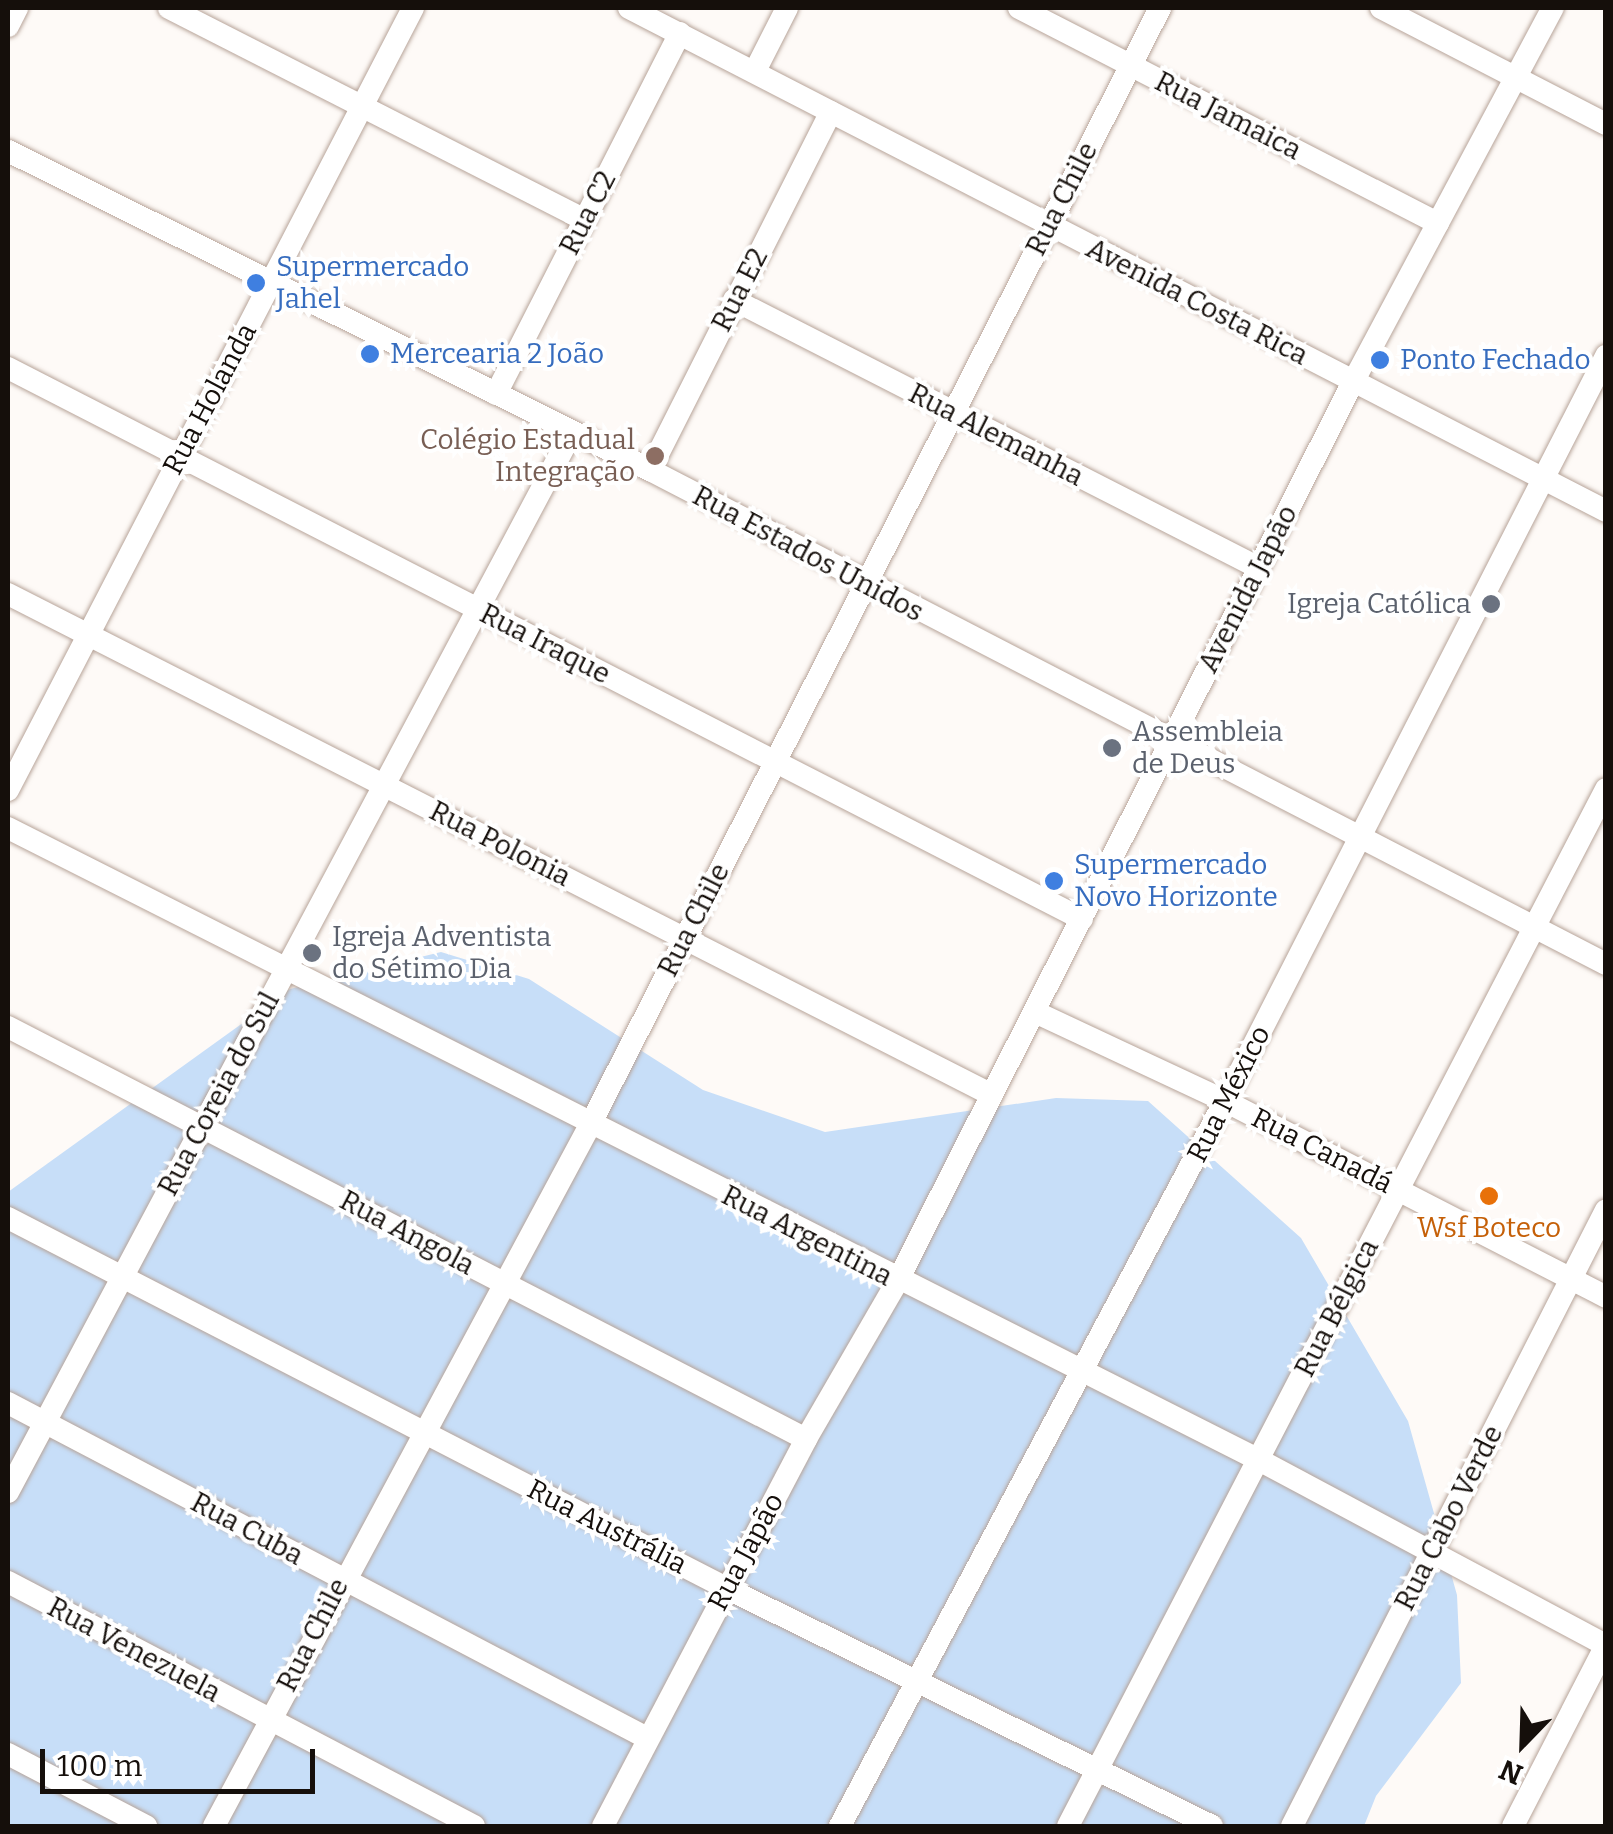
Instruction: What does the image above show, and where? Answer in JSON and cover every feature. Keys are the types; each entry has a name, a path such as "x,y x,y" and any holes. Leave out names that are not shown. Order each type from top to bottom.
{"street":[{"path":"8,26 17,8"},
{"path":"169,8 585,220"},
{"name":"Rua Holanda","path":"8,790 85,634 413,8"},
{"name":"Avenida Costa Rica","path":"629,8 1606,511"},
{"path":"754,71 787,8"},
{"name":"Rua Jamaica","path":"1019,8 1438,223"},
{"name":"Rua Chile","path":"214,1826 342,1578 590,1125 1160,8"},
{"path":"1381,8 1606,124"},
{"name":"Avenida Japão","path":"896,1282 1353,382 1553,8"},
{"name":"Rua C2","path":"496,394 680,33"},
{"name":"Rua E2","path":"650,470 831,112"},
{"name":"Rua Estados Unidos","path":"8,151 650,470 863,585 1606,964"},
{"name":"Rua Alemanha","path":"734,300 1258,568"},
{"name":"Rua México","path":"840,1826 1226,1102 1606,356"},
{"name":"Rua Iraque","path":"8,368 1082,919"},
{"name":"Rua Coreia do Sul","path":"8,1492 380,783 572,432"},
{"name":"Rua Polonia","path":"8,594 992,1095"},
{"name":"Rua Bélgica","path":"1068,1826 1606,788"},
{"name":"Rua Argentina","path":"8,828 896,1282 1259,1460 1606,1645"},
{"name":"Rua Canadá","path":"1034,1012 1226,1102 1606,1297"},
{"name":"Rua Angola","path":"8,1027 806,1440"},
{"name":"Rua Cabo Verde","path":"1292,1826 1606,1210"},
{"name":"Rua Austrália","path":"8,1218 726,1588 1212,1826"},
{"name":"Rua Japão","path":"603,1826 726,1588 896,1282"},
{"name":"Rua Cuba","path":"8,1403 647,1738"},
{"name":"Rua Venezuela","path":"8,1582 268,1722 474,1826"},
{"path":"1513,1826 1606,1645"},
{"path":"8,1754 146,1826"}],"water":[{"path":"441,952 529,979 703,1090 825,1132 1056,1098 1148,1101 1301,1238 1408,1421 1457,1595 1461,1683 1376,1796 1364,1826 8,1826 8,1192 290,989"}],"place":[{"name":"Supermercado Jahel","path":"256,283"},
{"name":"Mercearia 2 João","path":"370,354"},
{"name":"Ponto Fechado","path":"1380,360"},
{"name":"Colégio Estadual Integração","path":"655,456"},
{"name":"Igreja Católica","path":"1491,604"},
{"name":"Assembleia de Deus","path":"1112,748"},
{"name":"Supermercado Novo Horizonte","path":"1054,881"},
{"name":"Igreja Adventista do Sétimo Dia","path":"312,953"},
{"name":"Wsf Boteco","path":"1489,1196"}]}
